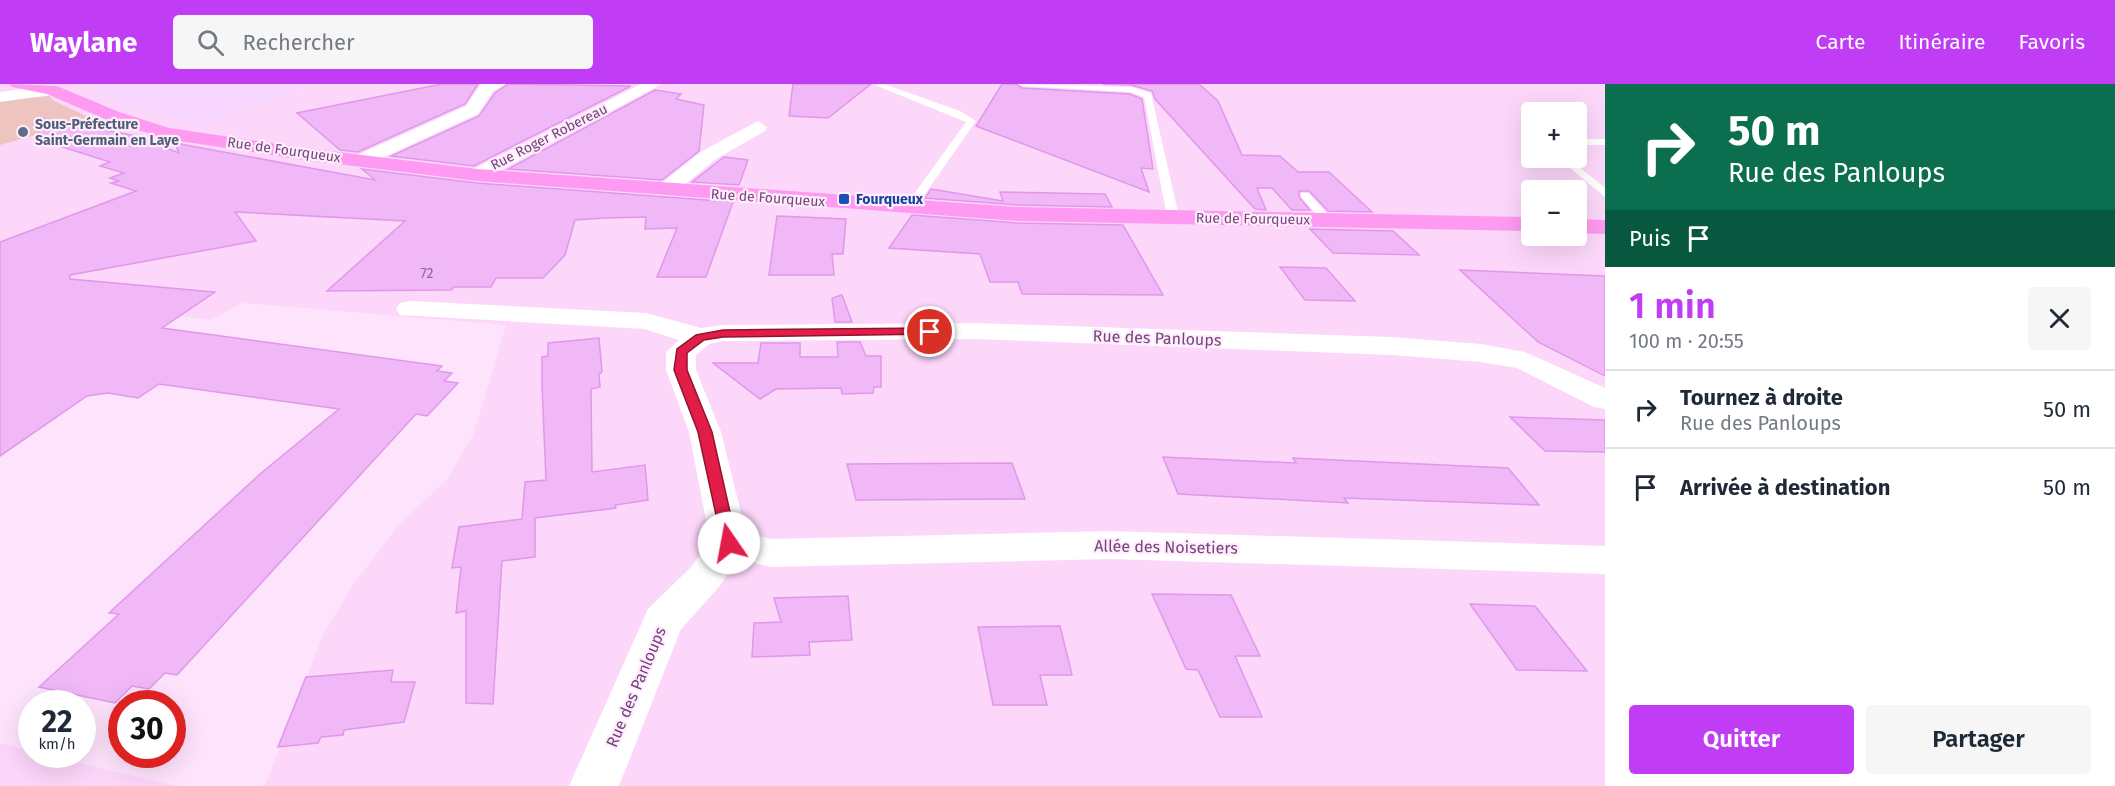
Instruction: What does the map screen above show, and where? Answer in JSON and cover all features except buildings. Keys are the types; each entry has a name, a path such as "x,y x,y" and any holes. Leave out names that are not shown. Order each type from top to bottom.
{"main road":[{"name":"Rue de Fourqueux","path":"18,84 52,87 113,116 166,133 477,175 1018,214 1521,224"},
{"path":"52,87 79,84"},
{"path":"1587,226 1605,227"}],"street":[{"path":"360,161 472,110 487,88 498,84"},
{"name":"Rue Roger Robereau","path":"477,175 654,84"},
{"path":"0,97 52,87"},
{"path":"664,190 708,155 758,127"},
{"name":"Rue des Panloups","path":"410,309 646,321 700,337 723,333 976,331 1392,346 1481,353 1525,361 1605,400"},
{"path":"700,337 681,352 681,370 705,432 729,543"},
{"name":"Rue des Panloups","path":"594,786 663,621 705,577 729,543"},
{"name":"Allée des Noisetiers","path":"729,543 771,553 1110,545 1605,560"}],"lane":[{"path":"1022,84 1131,90 1148,95 1173,217"},
{"path":"879,85 970,120 910,208"},
{"path":"1587,142 1605,142"},
{"path":"1575,168 1605,194"},
{"path":"1305,195 1327,220"}],"shaded area":[{"path":"0,84 103,84 92,90 198,127 314,84 1605,84 1605,786 265,786 323,635 352,586 397,527 447,479 474,433 506,325 242,303 211,320 8,295 0,298"},
{"path":"103,84 313,84 198,127 134,108 92,89"},
{"name":"Sous-Préfecture Saint-Germain en Laye","path":"49,96 54,101 93,119 0,145 0,101"},
{"path":"0,743 18,748 18,768 96,767 176,786 0,786"}],"place":[{"name":"Sous-Préfecture Saint-Germain en Laye","path":"23,132"},
{"name":"Fourqueux","path":"844,199"}],"route":[{"path":"729,543 705,432 681,370 681,352 700,337 723,333 930,332"}]}
